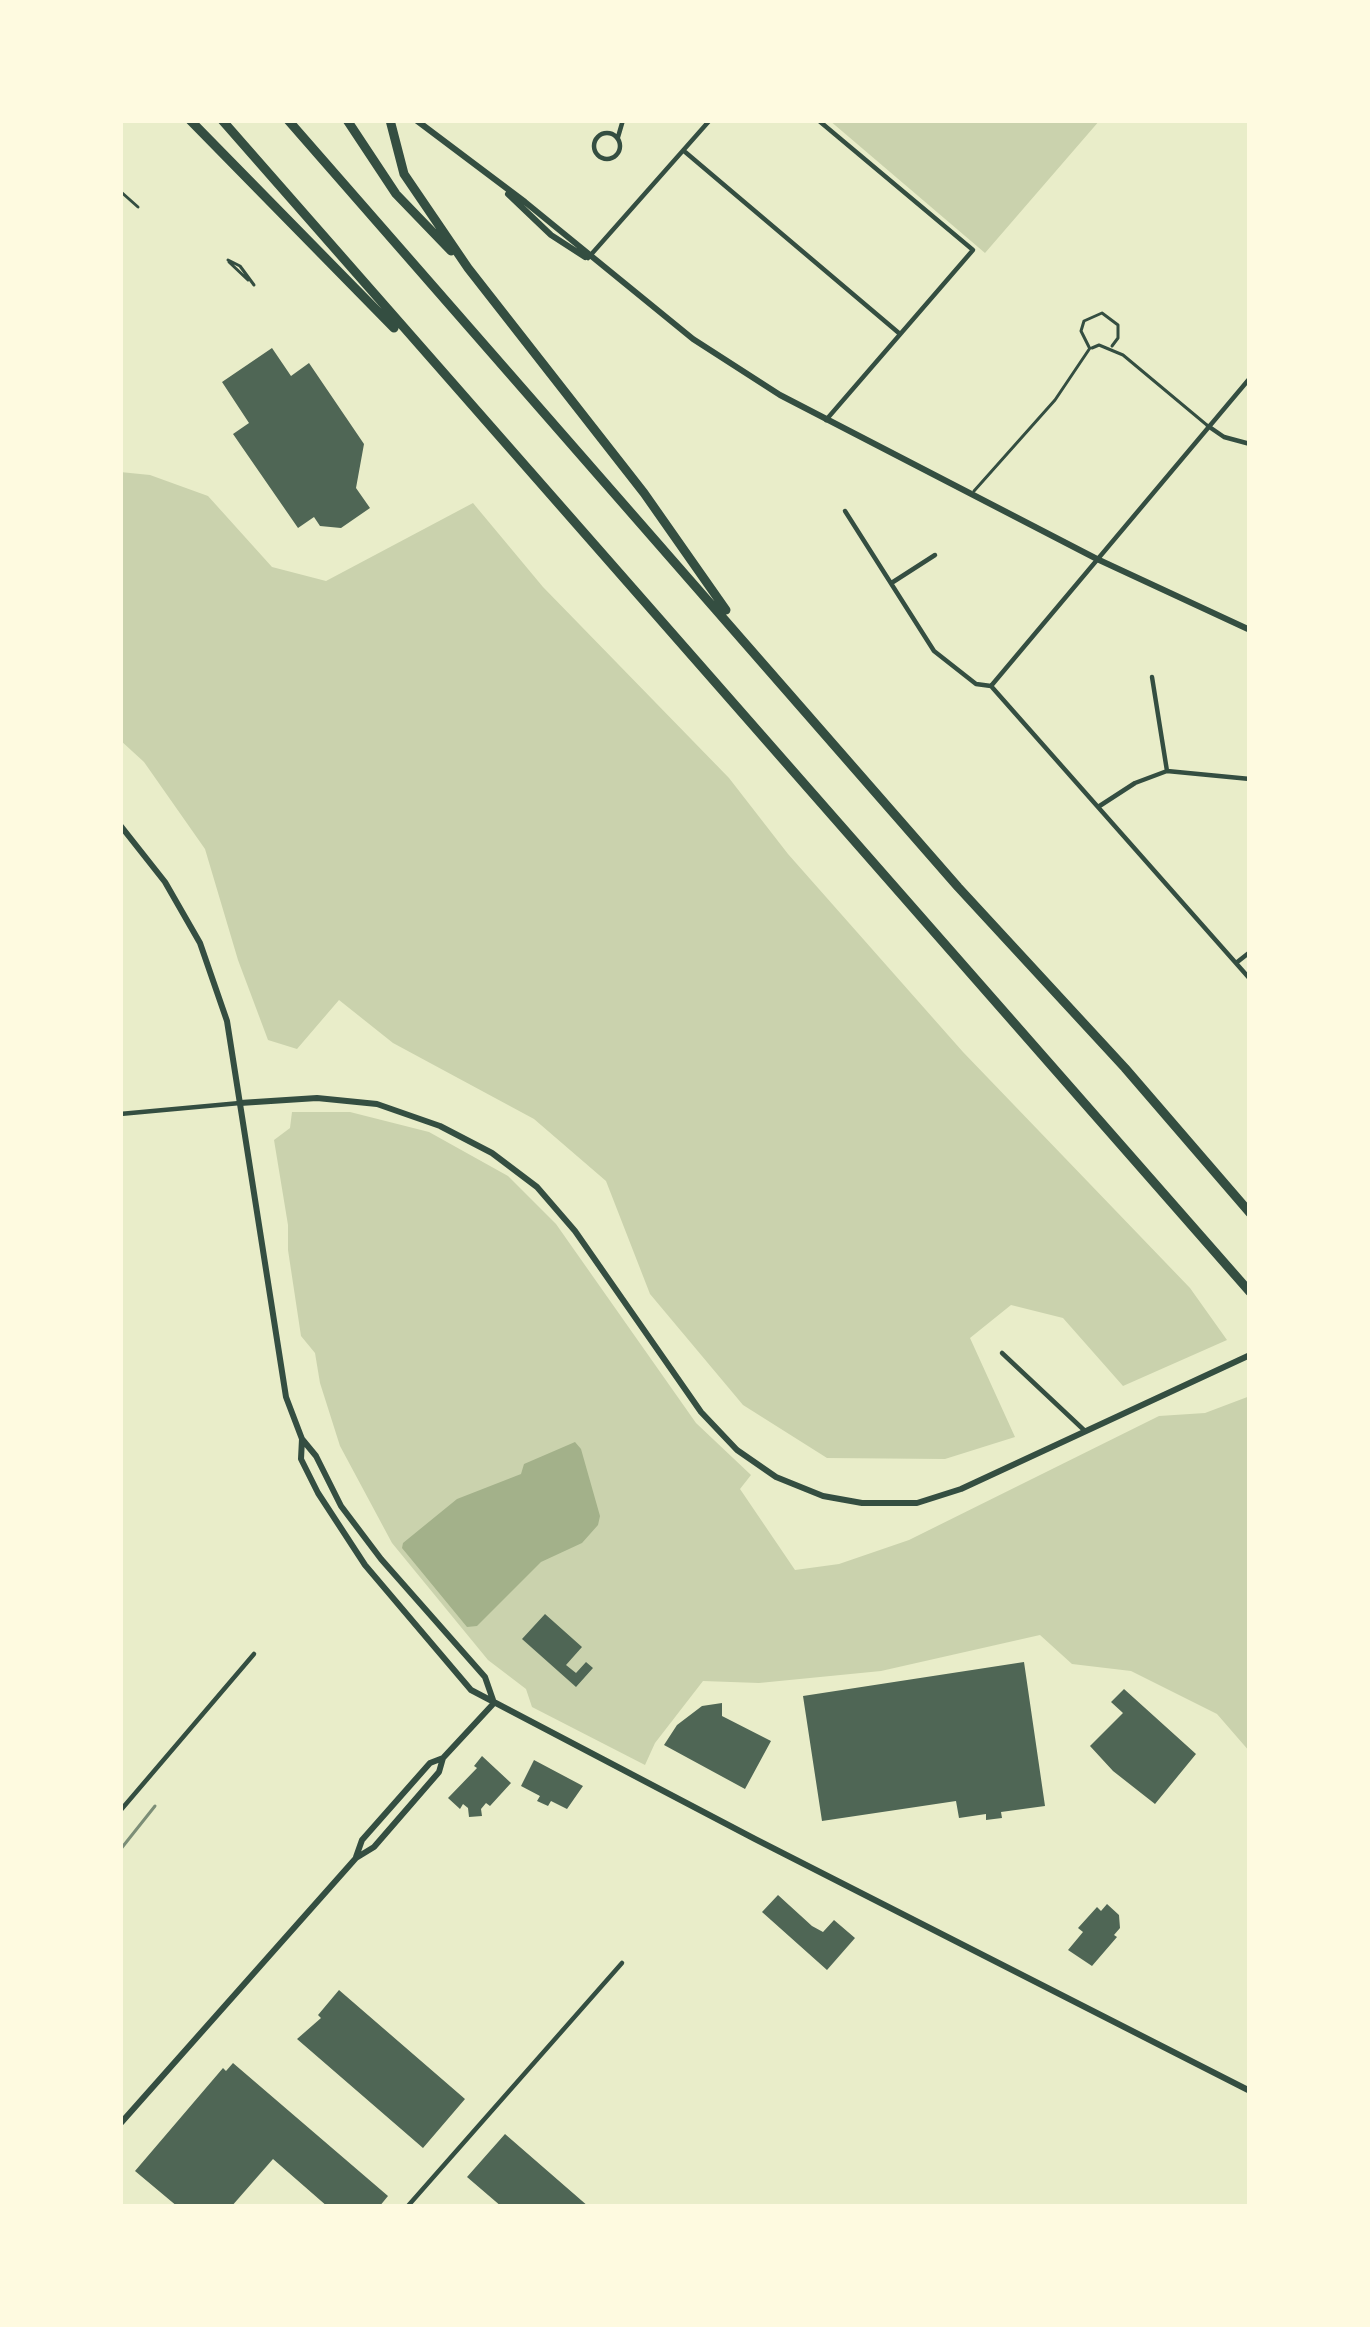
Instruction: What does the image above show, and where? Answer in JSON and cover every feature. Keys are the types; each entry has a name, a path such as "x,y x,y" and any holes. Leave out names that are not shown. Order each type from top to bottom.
{"highway":[{"path":"190,120 445,378"},
{"path":"222,120 1250,1292"},
{"path":"288,120 1250,1214"},
{"path":"347,120 396,194 467,268"},
{"path":"391,120 404,174 467,268 656,510 753,649"}],"main road":[{"path":"416,120 504,188 551,235 589,258 693,340 826,420 1097,559 1250,630"},
{"path":"120,825 164,882 200,943 227,1021 286,1397 302,1439 341,1506 381,1559 485,1677 494,1703"},
{"path":"240,1102 316,1098 377,1104 440,1126 492,1153 536,1187 575,1231 701,1412 737,1450 776,1477 823,1496 862,1503 917,1503 961,1489 1250,1355"},
{"path":"302,1439 302,1459 318,1493 365,1565 472,1690 1250,2091"},
{"path":"120,2124 356,1858 374,1847 494,1703"},
{"path":"356,1858 362,1840 430,1763 443,1759"}],"street":[{"path":"617,139 609,134 599,136 594,144 597,154 605,159 615,156 623,120"},
{"path":"589,258 710,120"},
{"path":"818,120 973,250 826,420"},
{"path":"683,151 900,334"},
{"path":"991,686 1250,378"},
{"path":"1208,426 1224,437 1250,444"},
{"path":"845,512 934,651 976,684 991,686 1250,979"},
{"path":"892,582 935,555"},
{"path":"1152,677 1167,771"},
{"path":"1097,808 1135,783 1167,771 1250,779"},
{"path":"1236,963 1250,952"},
{"path":"120,1114 240,1102"},
{"path":"1002,1353 1085,1431"},
{"path":"120,1810 254,1654"},
{"path":"407,2207 622,1963"}],"lane":[{"path":"120,191 138,207"},
{"path":"228,260 240,266 254,285"},
{"path":"1090,348 1083,341 1084,321 1102,313 1118,325 1118,338 1109,349"},
{"path":"972,494 1055,400 1090,348 1100,345 1123,355 1208,426"}],"shaded area":[{"path":"829,120 1100,120 985,253"},
{"path":"120,472 150,475 208,496 272,567 326,581 473,503 543,587 729,778 788,854 963,1052 1190,1288 1227,1340 1123,1386 1063,1318 1011,1305 970,1338 1015,1437 945,1459 827,1458 743,1405 650,1294 606,1181 534,1119 393,1043 339,1000 297,1049 268,1040 205,849 144,762 120,740"},
{"path":"292,1112 350,1112 429,1132 508,1176 556,1224 696,1423 751,1475 740,1489 795,1570 839,1564 909,1540 1159,1416 1205,1413 1250,1396 1250,1752 1217,1714 1131,1671 1072,1664 1040,1635 881,1671 759,1683 703,1681 655,1743 645,1765 532,1707 526,1689 488,1660 392,1543 340,1446 315,1353 301,1336 288,1250 274,1140 290,1128"},
{"path":"575,1442 600,1516 598,1525 582,1543 541,1562 477,1626 467,1627 402,1548 403,1543 457,1499 521,1474 524,1464"}],"building":[{"path":"272,348 291,376 309,363 364,444 356,488 370,508 341,528 320,526 314,517 298,528 233,434 249,423 222,382"},
{"path":"545,1614 582,1647 566,1665 576,1673 586,1662 593,1668 576,1687 522,1639"},
{"path":"1024,1662 1045,1806 1001,1812 1002,1818 986,1820 986,1814 959,1818 956,1801 822,1821 803,1696"},
{"path":"1124,1689 1196,1754 1155,1804 1090,1746 1123,1713 1111,1702"},
{"path":"722,1703 722,1716 771,1741 745,1789 664,1745 677,1725 702,1706"},
{"path":"482,1756 511,1783 490,1806 486,1803 482,1816 469,1817 468,1808 463,1804 460,1809 448,1798 477,1768"},
{"path":"534,1760 583,1786 567,1809 551,1801 548,1806 537,1801 540,1796 521,1786"},
{"path":"778,1895 812,1926 823,1932 834,1920 855,1938 827,1970 762,1912"},
{"path":"1107,1904 1119,1915 1120,1928 1092,1966 1068,1950 1083,1932 1078,1928 1097,1907 1101,1911"},
{"path":"339,1990 465,2099 423,2148 297,2039 321,2018 318,2015"},
{"path":"233,2063 388,2196 379,2207 328,2207 273,2159 231,2207 178,2207 135,2171 223,2068 226,2071"},
{"path":"505,2134 589,2207 502,2207 467,2177"}],"railway":[{"path":"120,1850 155,1806"}]}
